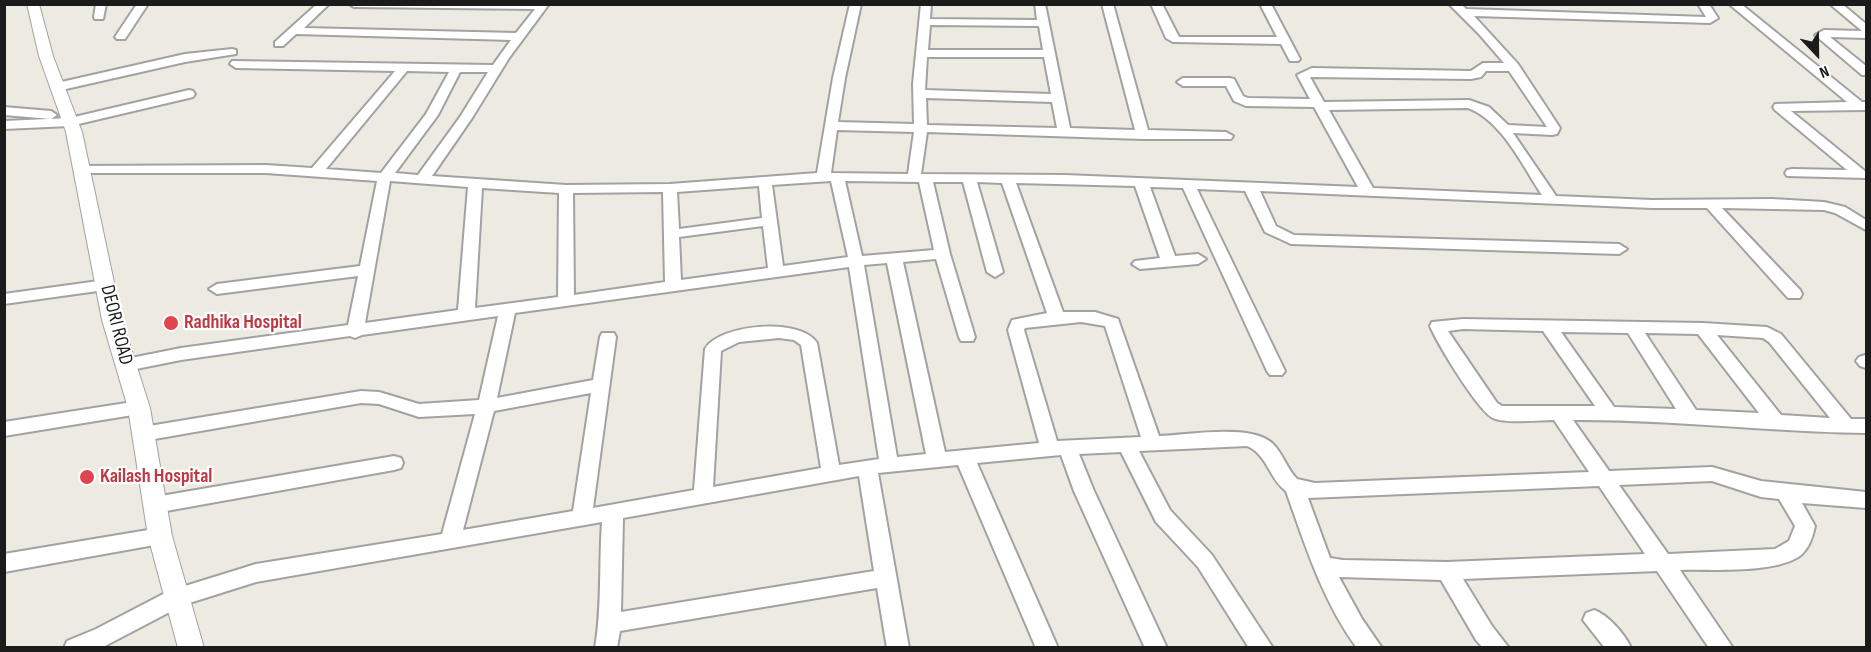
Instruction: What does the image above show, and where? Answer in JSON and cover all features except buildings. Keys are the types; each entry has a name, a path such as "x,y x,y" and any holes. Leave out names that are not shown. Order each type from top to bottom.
{"street":[{"name":"DEORI ROAD","path":"33,4 46,56 69,119 82,169 112,320 139,408 160,536 191,648"},
{"path":"99,18 101,4"},
{"path":"122,37 143,4"},
{"path":"279,44 324,4"},
{"path":"354,4 544,5"},
{"path":"856,4 831,126 830,177 856,261 890,464"},
{"path":"926,4 920,94 920,178 967,337"},
{"path":"1040,4 1064,132"},
{"path":"1107,4 1143,135"},
{"path":"1156,4 1172,38 1177,40 1285,41"},
{"path":"1265,4 1294,59"},
{"path":"1458,8 1710,20 1712,18 1710,12 1703,4"},
{"path":"1734,4 1863,106"},
{"path":"1835,4 1866,29"},
{"path":"422,181 497,69 544,5"},
{"path":"1458,8 1514,67 1554,128 1552,131 1545,132 1504,129"},
{"path":"1846,11 1866,13"},
{"path":"925,22 1044,24"},
{"path":"294,31 520,37"},
{"path":"1866,35 1824,33 1821,35 1866,72"},
{"path":"57,87 146,66 232,52"},
{"path":"922,54 1049,54"},
{"path":"236,64 497,69"},
{"path":"317,171 404,67"},
{"path":"1183,82 1230,82 1238,98 1246,102 1319,105 1477,74 1484,67 1514,67"},
{"path":"355,332 384,178 432,115 456,69"},
{"path":"1367,190 1304,78 1303,75 1306,73 1475,105 1485,110 1504,129 1551,198"},
{"path":"4,125 69,119 189,94"},
{"path":"920,94 1058,98"},
{"path":"1863,106 1779,107 1863,175"},
{"path":"4,111 69,119"},
{"path":"831,126 1226,136"},
{"path":"82,169 317,171 422,181 566,189 670,188 830,177 1140,182 1652,204 1772,203 1832,207 1866,226"},
{"path":"1792,173 1863,175"},
{"path":"969,179 995,272"},
{"path":"1008,179 1058,318"},
{"path":"765,181 776,273"},
{"path":"1140,182 1169,262"},
{"path":"466,316 475,184"},
{"path":"1188,184 1276,371"},
{"path":"1250,186 1270,229 1291,238 1619,249"},
{"path":"670,188 673,287"},
{"path":"566,189 567,301"},
{"path":"1710,203 1794,294"},
{"path":"671,234 770,221"},
{"path":"126,365 181,354 355,332 856,261 942,254"},
{"path":"894,258 937,459"},
{"path":"1140,264 1198,260"},
{"path":"217,289 368,270"},
{"path":"4,299 106,285"},
{"path":"450,541 486,407 507,311"},
{"path":"1152,443 1112,322 1108,318 1100,316 1058,318 1018,324 1016,330 1058,448 1084,491 1156,648"},
{"path":"1846,425 1772,335 1767,333 1702,329 1462,324 1438,327 1444,340 1493,411 1498,413 1609,413 1777,423 1866,426"},
{"path":"1549,327 1609,413"},
{"path":"1633,328 1691,417"},
{"path":"1702,329 1777,423"},
{"path":"703,495 713,349 721,340 735,337 795,334 809,343 831,473"},
{"path":"582,516 608,337"},
{"path":"143,434 374,396 415,410 486,407 601,385"},
{"path":"7,433 139,408"},
{"path":"1558,414 1722,648"},
{"path":"75,648 104,636 177,598 256,573 867,467 1058,448 1249,439 1258,441 1266,447 1288,482 1295,488 1322,565 1354,626 1371,648"},
{"path":"1126,444 1163,516 1205,561 1262,648"},
{"path":"964,456 1047,648"},
{"path":"155,505 394,464"},
{"path":"867,467 898,648"},
{"path":"1295,488 1315,491 1605,481 1712,474 1761,489 1866,500"},
{"path":"1322,565 1343,569 1447,571 1776,558 1795,550 1803,537 1805,526 1785,492"},
{"path":"606,648 610,623 609,577 613,511"},
{"path":"4,562 160,536"},
{"path":"1447,571 1484,633 1498,648"},
{"path":"610,623 886,578"},
{"path":"1594,620 1620,648"}],"place":[{"name":"Radhika Hospital","path":"171,323"},
{"name":"Kailash Hospital","path":"87,477"}]}
